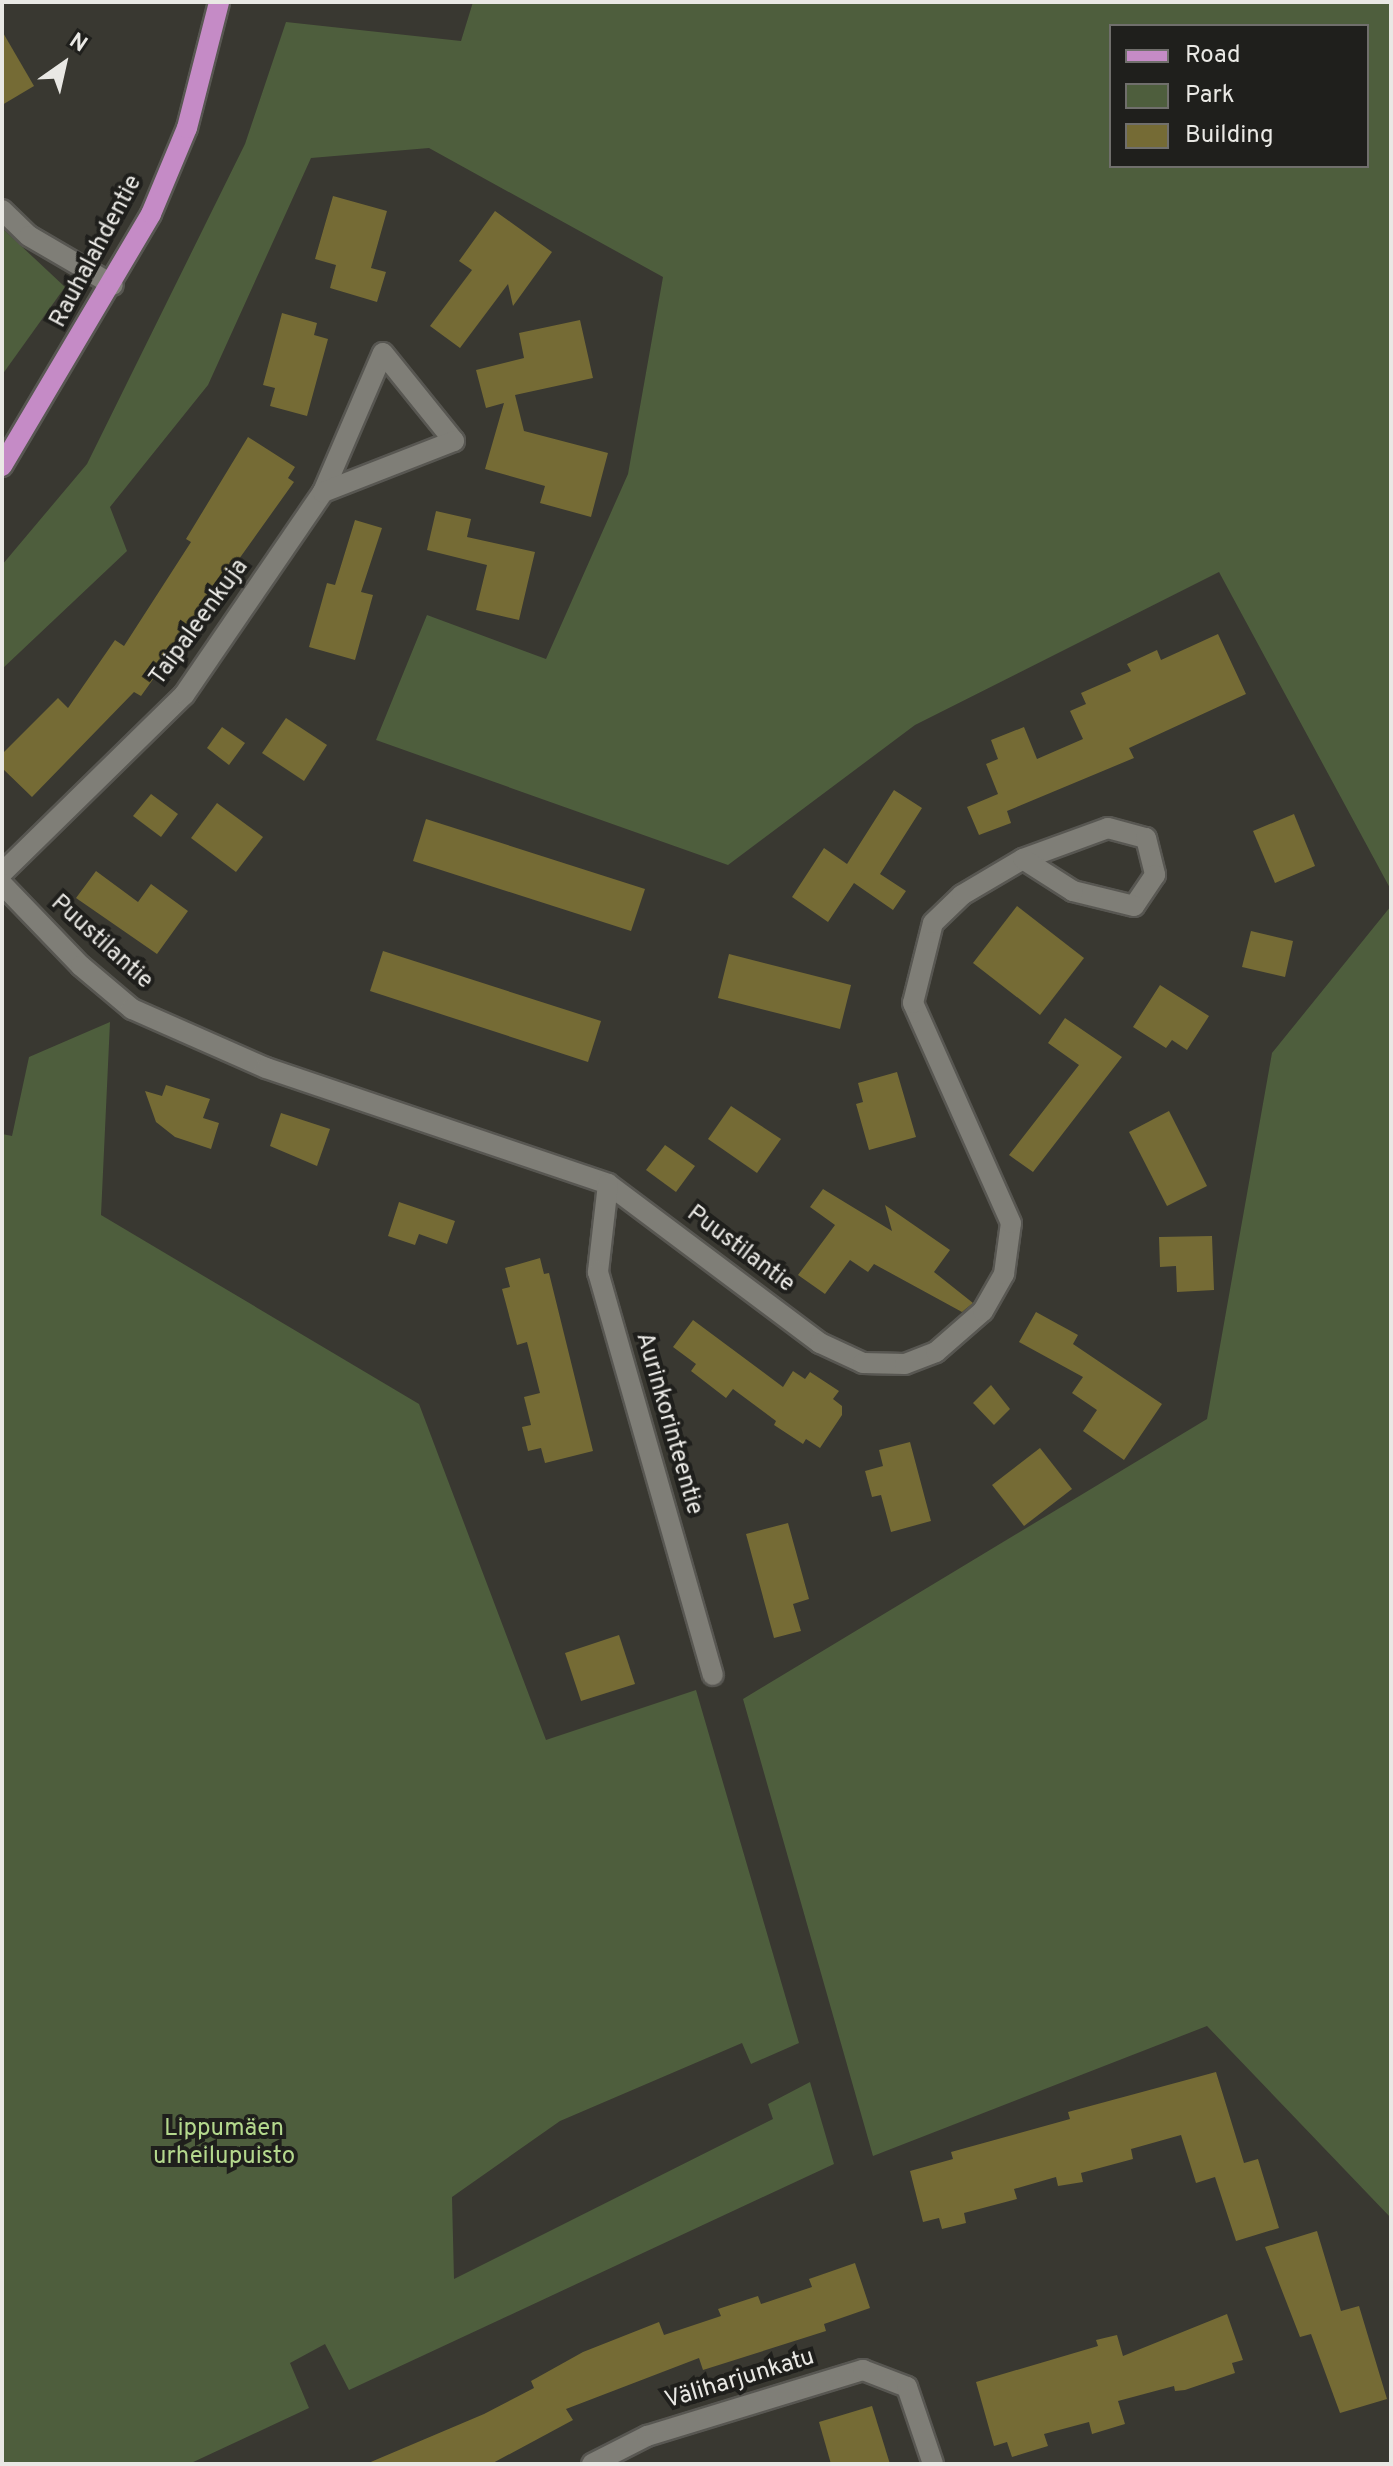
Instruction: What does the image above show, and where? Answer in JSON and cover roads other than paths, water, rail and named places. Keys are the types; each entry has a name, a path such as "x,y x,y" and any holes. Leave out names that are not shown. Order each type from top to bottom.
{"main road":[{"name":"Rauhalahdentie","path":"2,466 113,285 151,214 187,128 219,2"}],"street":[{"path":"2,210 29,236 113,285"},
{"name":"Taipaleenkuja","path":"2,873 184,695 323,492 383,353 454,441 323,492"},
{"name":"Puustilantie","path":"2,884 81,966 132,1009 266,1068 608,1184 820,1343 863,1363 905,1364 936,1352 983,1311 1004,1274 1011,1223 913,1003 921,955 933,923 952,904 1023,859 1108,828 1146,838 1155,875 1134,906 1073,891 1023,859"},
{"name":"Aurinkorinteentie","path":"608,1184 598,1272 713,1675"},
{"name":"Väliharjunkatu","path":"592,2464 647,2436 863,2370 907,2387 933,2464"}],"park label":[{"name":"Lippumäen urheilupuisto","path":"224,2144"}]}
